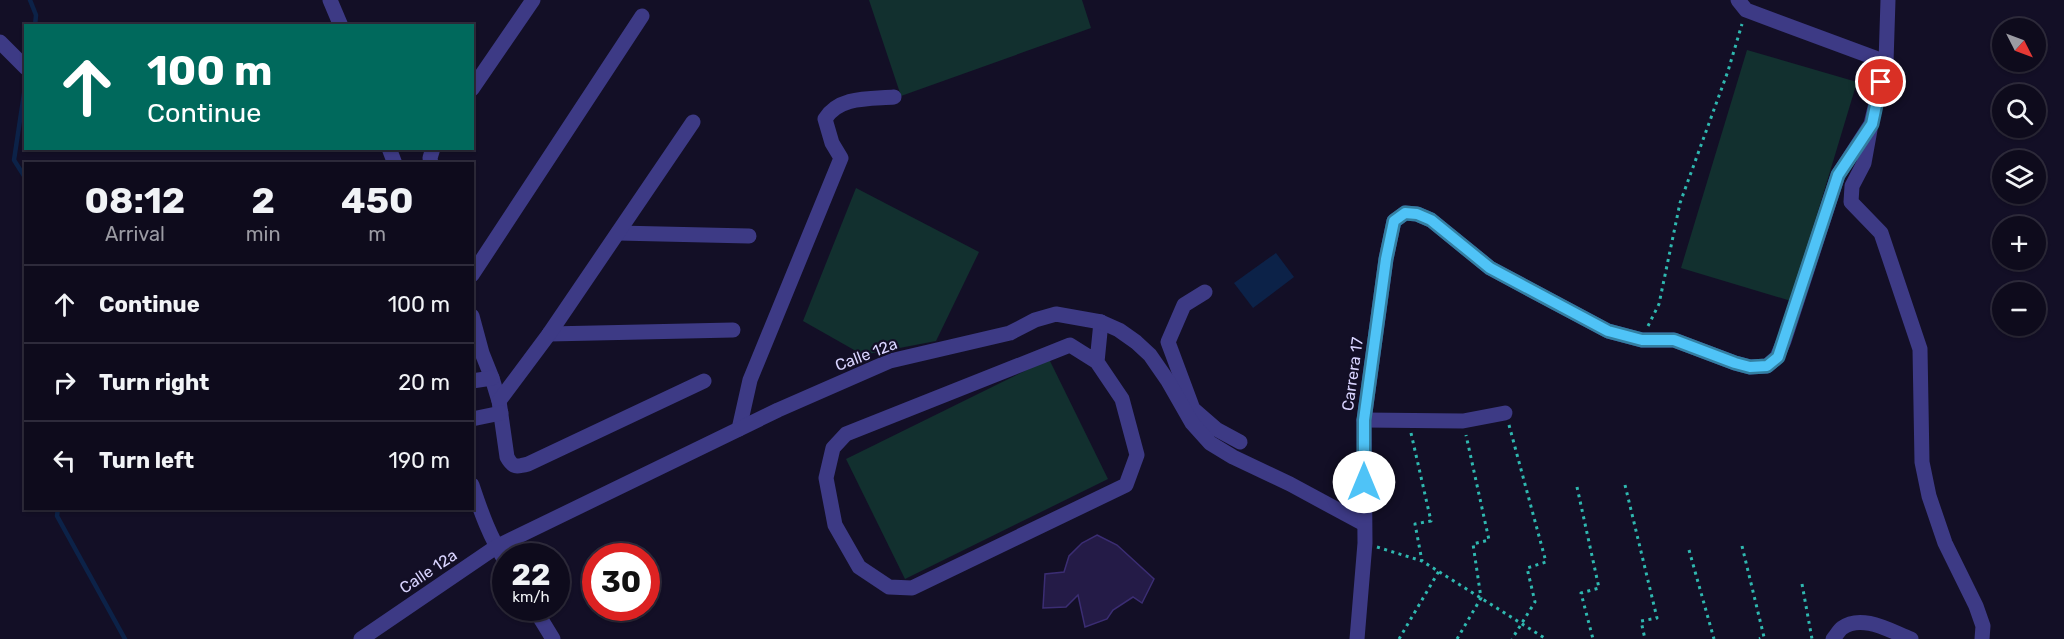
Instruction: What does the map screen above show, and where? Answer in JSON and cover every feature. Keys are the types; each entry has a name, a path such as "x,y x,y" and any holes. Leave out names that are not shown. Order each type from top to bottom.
{"street":[{"path":"330,0 340,24"},
{"path":"474,86 533,0"},
{"path":"1888,0 1886,62 1864,163 1852,186 1851,202 1881,233 1920,349 1922,462 1929,496 1945,543 1976,606 1983,626 1982,639"},
{"path":"1742,5 1886,62"},
{"path":"474,272 642,16"},
{"path":"0,42 24,67"},
{"path":"739,429 750,380 841,158 832,143 825,119 831,109 848,101 894,97"},
{"path":"474,418 500,407 693,122"},
{"path":"1642,340 1674,340 1750,367 1767,366 1778,357 1838,175 1872,124"},
{"name":"Carrera 17","path":"1357,639 1365,543 1364,420 1386,259 1394,221 1405,213 1417,214 1431,220 1490,268 1608,331 1642,340"},
{"path":"618,233 749,236"},
{"path":"1205,292 1184,305 1168,342 1193,409 1216,429 1242,438 1233,457"},
{"name":"Calle 12a","path":"504,543 739,429 890,361 1010,333 1035,320 1056,314 1101,322 1119,330 1150,355 1192,423 1210,442 1233,457 1290,484 1364,524"},
{"path":"1097,362 1070,345 846,434 833,448 826,478 836,525 859,567 889,587 912,588 1126,484 1137,455 1122,399 1097,362 1101,322"},
{"path":"474,323 500,407 507,457 511,464 517,467 528,464 705,381"},
{"path":"549,334 733,330"},
{"path":"474,381 492,378"},
{"path":"1364,420 1463,421 1505,413"},
{"path":"474,491 494,543"},
{"name":"Calle 12a","path":"361,639 492,550"},
{"path":"542,621 554,639"},
{"path":"1833,639 1842,628 1855,622 1873,624 1911,639"}],"path":[{"path":"1642,340 1659,304 1680,203 1728,71 1742,5"},
{"path":"1505,413 1546,562 1527,568 1535,602 1512,639"},
{"path":"1408,420 1431,521 1415,524 1422,561"},
{"path":"1457,639 1481,598 1473,544 1489,540 1463,421"},
{"path":"1625,485 1657,618 1641,621 1645,639"},
{"path":"1577,487 1599,588 1581,593 1593,639"},
{"path":"1365,543 1422,561 1546,639"},
{"path":"1742,546 1764,637 1759,639"},
{"path":"1689,550 1714,639"},
{"path":"1400,639 1439,571"},
{"path":"1802,584 1812,639"}],"green space":[{"path":"869,0 1082,0 1091,28 901,96"},
{"path":"1747,50 1857,82 1791,301 1681,268"},
{"path":"856,188 979,252 936,341 863,355 803,321"},
{"path":"1049,359 1108,479 905,579 846,459"}],"water":[{"path":"1276,253 1294,277 1253,308 1234,283"}],"building":[{"path":"1097,535 1117,545 1154,579 1142,603 1133,597 1113,610 1107,619 1085,627 1078,595 1066,607 1043,608 1045,574 1064,572 1069,556 1082,543"}],"waterway":[{"path":"30,0 36,15 35,24"},
{"path":"24,94 14,160 24,176"},
{"path":"58,510 57,516 125,639"}],"route":[{"path":"1364,482 1364,420 1386,259 1394,221 1405,213 1417,214 1431,220 1490,268 1608,331 1642,340 1674,340 1735,363 1750,367 1767,366 1778,357 1784,341 1838,175 1872,124 1881,82"}]}
